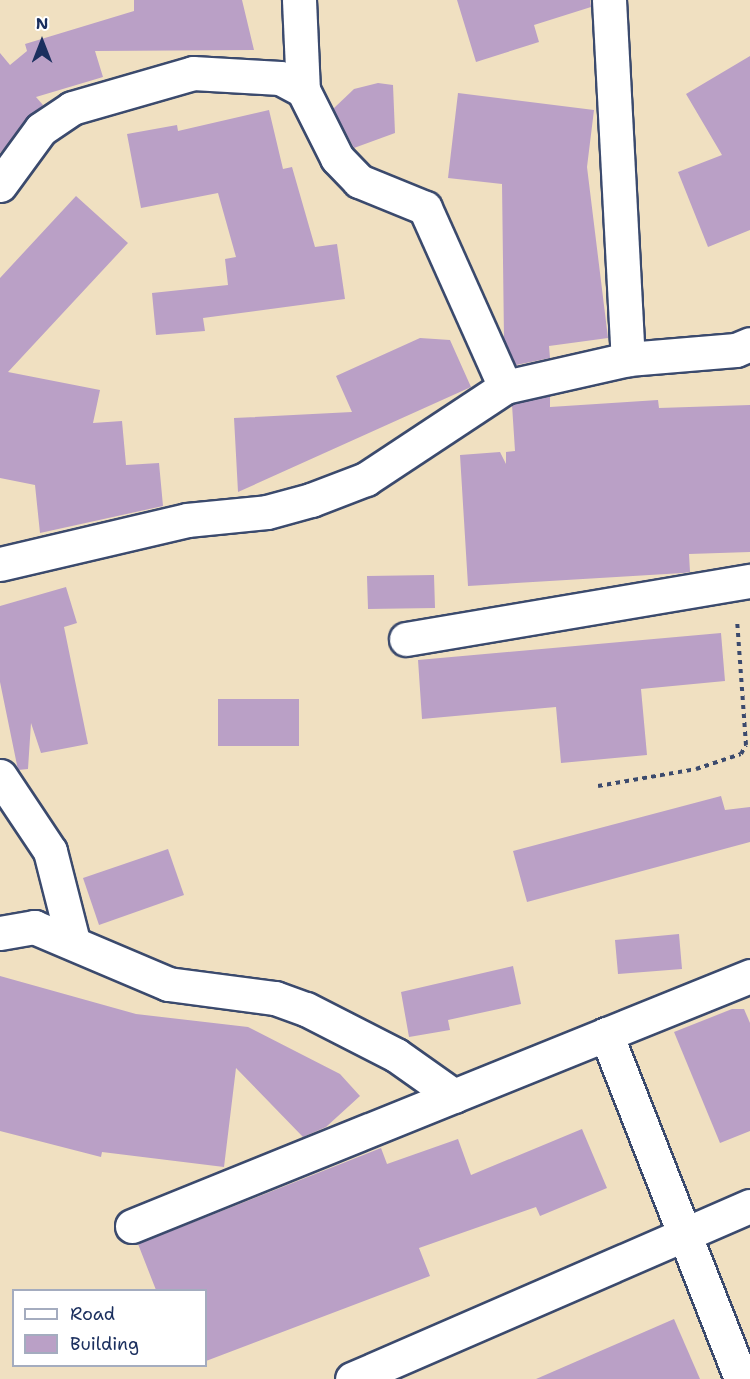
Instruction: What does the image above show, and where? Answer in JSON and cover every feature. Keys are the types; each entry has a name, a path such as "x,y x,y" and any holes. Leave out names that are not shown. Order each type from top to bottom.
{"street":[{"path":"299,0 303,90 337,158 359,181 425,208 505,387"},
{"path":"609,0 628,359"},
{"path":"0,184 41,129 72,108 121,91 193,73 270,76 303,90"},
{"path":"0,564 187,520 267,512 310,500 366,478 505,387 628,359 736,350 750,344"},
{"path":"406,639 742,583"},
{"path":"1,780 50,851 73,941"},
{"path":"0,933 34,927 73,941 168,984 275,998 306,1009 396,1055 454,1096"},
{"path":"132,1226 750,976"},
{"path":"606,1034 741,1379"},
{"path":"352,1379 750,1206"}],"path":[{"path":"598,786 696,769 741,754 746,745 742,583"}],"building":[{"path":"134,0 242,0 254,50 95,51 103,77 36,97 43,105 0,153 0,53 10,65 27,51 25,44 134,11"},
{"path":"457,0 590,0 591,7 534,25 539,42 476,62"},
{"path":"750,56 750,230 708,247 678,172 722,155 686,94"},
{"path":"378,83 393,85 395,133 354,148 333,109 354,89"},
{"path":"458,93 594,110 587,167 608,338 549,346 550,358 516,365 504,339 502,184 448,178"},
{"path":"269,110 283,169 292,167 315,247 337,244 345,299 203,318 205,331 156,335 152,293 228,285 225,259 236,257 218,193 141,208 127,134 177,125 178,131"},
{"path":"76,196 128,243 8,372 100,390 93,423 122,421 126,465 159,463 163,506 40,533 35,485 0,478 0,278"},
{"path":"420,338 450,340 471,387 238,492 234,418 352,412 336,376"},
{"path":"550,396 550,407 658,400 659,408 750,405 750,552 689,554 690,572 683,573 468,586 460,455 500,452 506,464 506,452 515,451 512,405"},
{"path":"434,575 435,608 368,609 367,576"},
{"path":"66,587 77,623 64,627 88,744 41,753 31,723 28,769 18,770 0,682 0,606"},
{"path":"721,633 725,681 641,689 647,755 561,763 556,707 422,719 418,660"},
{"path":"218,699 299,699 299,746 218,746"},
{"path":"721,796 725,810 750,807 750,842 527,902 513,851"},
{"path":"168,849 184,895 99,925 83,878"},
{"path":"679,934 682,969 618,974 615,940"},
{"path":"513,966 521,1004 448,1020 450,1030 409,1037 401,992"},
{"path":"0,976 136,1014 248,1027 340,1074 360,1096 326,1127 303,1137 236,1068 224,1167 102,1152 101,1157 0,1131"},
{"path":"732,1009 744,1009 750,1023 750,1131 720,1143 674,1032"},
{"path":"582,1129 607,1188 540,1216 536,1207 419,1248 430,1276 207,1361 207,1289 156,1289 138,1244 381,1148 387,1164 458,1139 471,1175"},
{"path":"674,1319 700,1379 536,1379"}]}
